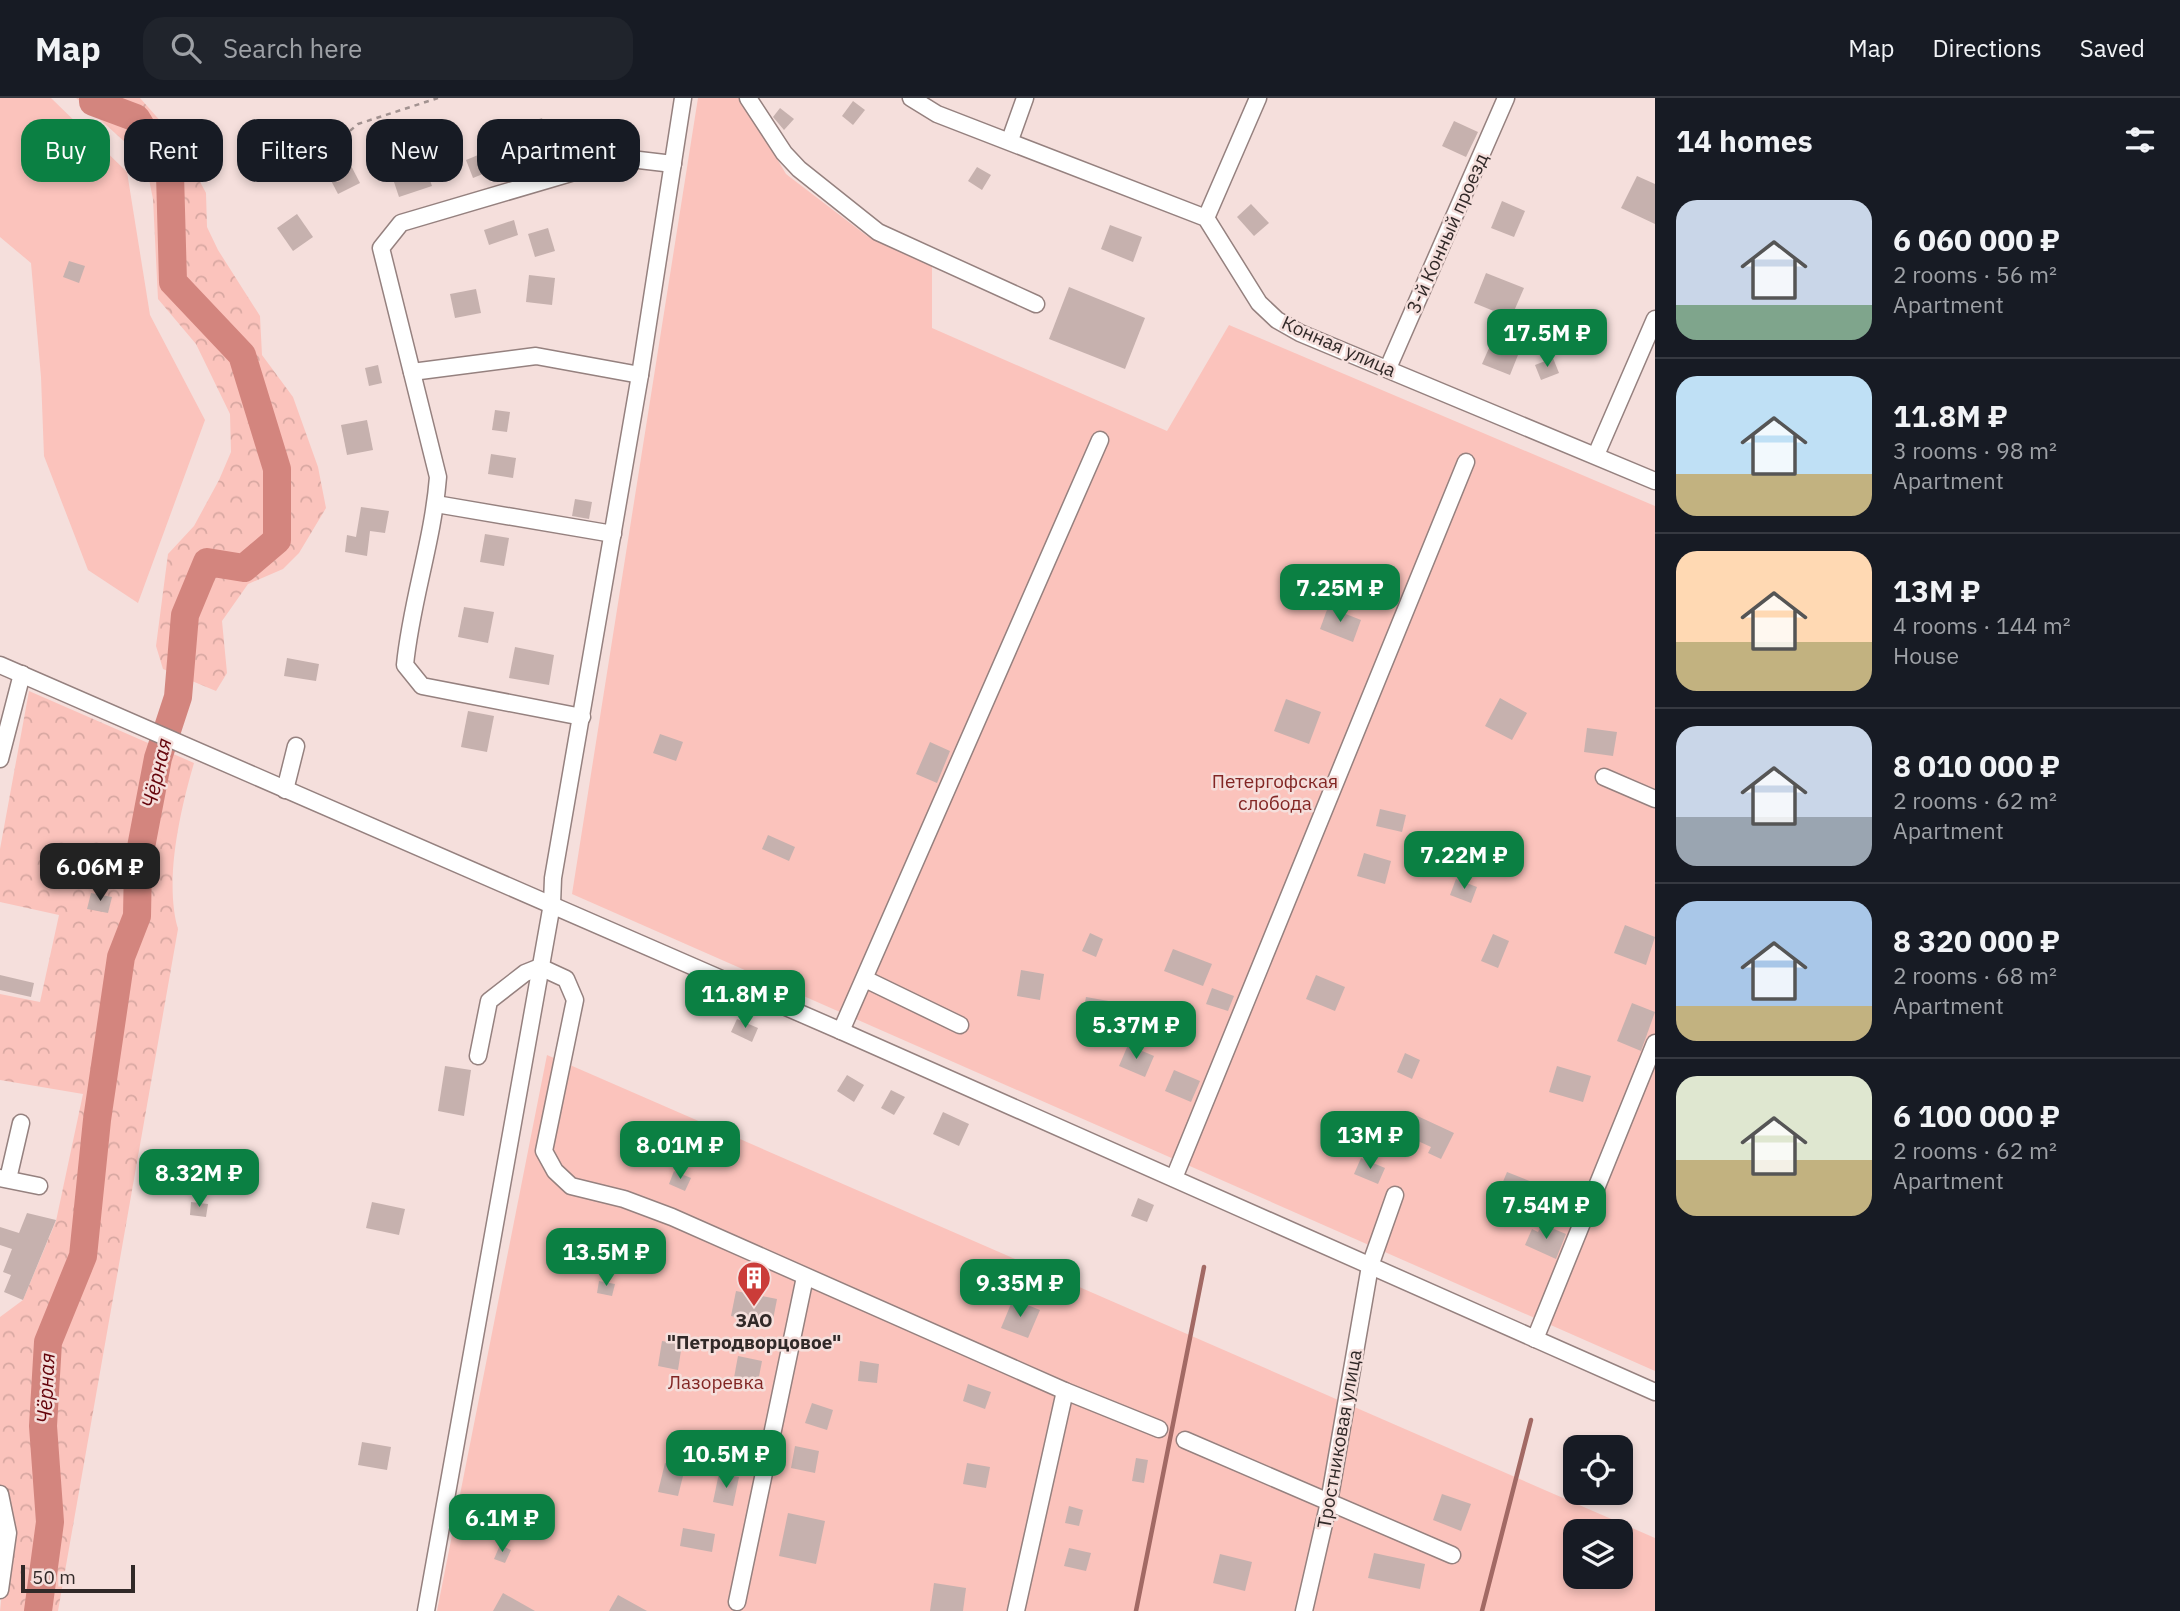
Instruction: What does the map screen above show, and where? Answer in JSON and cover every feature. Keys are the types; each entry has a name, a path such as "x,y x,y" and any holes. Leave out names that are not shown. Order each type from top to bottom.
{"street":[{"path":"426,1611 552,904 553,878 640,375 683,98"},
{"path":"748,98 784,153 799,169 878,232 1037,304"},
{"path":"911,98 937,114 1206,218 1258,98"},
{"path":"1010,140 1025,98"},
{"name":"3-й Конный проезд","path":"1388,368 1506,98"},
{"path":"582,717 422,686 405,666 409,626 436,504 438,477 381,248 401,223 622,159 673,164"},
{"name":"Конная улица","path":"1206,218 1259,303 1277,320 1300,333 1655,481"},
{"path":"1596,455 1655,319"},
{"path":"412,372 536,356 640,375"},
{"path":"841,1031 1100,440"},
{"path":"1174,1178 1466,462"},
{"path":"436,504 613,534"},
{"path":"0,665 552,904 1655,1392"},
{"path":"0,759 22,674"},
{"path":"285,790 296,746"},
{"path":"1604,777 1655,800"},
{"path":"478,1056 489,1001 525,973 540,967 566,979 575,1000 544,1151 555,1171 571,1186 624,1199 673,1217 1065,1391 1159,1429"},
{"path":"865,979 960,1025"},
{"path":"1535,1339 1655,1043"},
{"path":"21,1123 4,1179 39,1186"},
{"name":"Тростниковая улица","path":"1304,1611 1329,1502 1370,1266 1395,1195"},
{"path":"737,1602 805,1277"},
{"path":"1016,1611 1065,1391"},
{"path":"1185,1440 1452,1555"},
{"path":"0,1494 8,1533 0,1590"}],"path":[{"path":"352,129 358,124 438,98"}],"green space":[{"path":"0,98 51,98 73,119 21,119 21,182 110,182 110,155 124,169 124,182 129,182 150,315 205,420 138,603 88,570 44,456 41,377 31,263 0,237"},
{"path":"76,98 140,98 159,119 124,119 124,141 110,129 110,119 99,119"},
{"name":"Петергофская слобода","path":"698,98 741,98 786,174 867,236 932,263 932,328 1167,431 1229,325 1655,506 1655,1371 572,894"},
{"path":"150,182 200,182 206,193 207,227 218,250 260,316 262,355 293,397 318,467 326,508 299,553 283,569 248,584 222,621 227,673 216,691 163,669 156,646 168,554 194,526 231,452 230,414 196,344 158,299 153,199"},
{"path":"29,691 194,763 179,824 173,868 174,910 178,929 58,1611 0,1611 8,1533 0,1494 0,1317 23,1300 56,1221 83,1094 0,1080 0,994 40,1002 59,915 0,902 0,849"},
{"name":"Лазоревка","path":"547,1055 1563,1498 1563,1505 1579,1505 1611,1519 1563,1519 1563,1589 1633,1589 1633,1528 1655,1538 1655,1611 437,1611"}],"building":[{"path":"853,101 865,110 853,125 842,116"},
{"path":"780,108 794,119 784,130 773,117"},
{"path":"1454,121 1478,132 1466,157 1442,146"},
{"path":"477,155 477,176 473,178 466,160"},
{"path":"977,167 991,175 982,190 968,181"},
{"path":"352,168 360,183 338,194 332,182 352,182"},
{"path":"1637,176 1655,184 1655,224 1621,208"},
{"path":"394,182 431,182 432,186 399,197"},
{"path":"1502,201 1525,211 1514,237 1491,228"},
{"path":"1251,204 1269,223 1254,236 1237,217"},
{"path":"297,214 313,237 293,251 277,228"},
{"path":"514,220 518,235 489,245 484,230"},
{"path":"1110,225 1142,237 1133,262 1101,249"},
{"path":"548,228 555,251 535,257 528,234"},
{"path":"69,261 85,266 79,283 63,277"},
{"path":"1486,273 1524,288 1511,318 1474,303"},
{"path":"529,275 555,278 552,305 526,302"},
{"path":"1069,287 1145,318 1125,369 1049,339"},
{"path":"476,289 481,313 455,318 450,294"},
{"path":"1493,339 1520,350 1510,375 1482,364"},
{"path":"1553,358 1559,373 1541,380 1535,365"},
{"path":"378,365 382,383 369,386 365,368"},
{"path":"495,410 510,412 507,432 492,430"},
{"path":"367,420 373,450 347,455 341,425"},
{"path":"491,454 516,458 513,478 488,474"},
{"path":"575,499 592,502 589,519 572,516"},
{"path":"361,507 389,511 385,533 370,531 367,556 345,552 347,535 356,537"},
{"path":"485,534 509,538 504,566 480,562"},
{"path":"464,607 494,612 488,643 458,637"},
{"path":"1328,607 1361,620 1353,642 1320,629"},
{"path":"515,647 554,655 549,685 509,678"},
{"path":"287,658 319,664 316,681 284,676"},
{"path":"1500,698 1527,713 1512,740 1485,726"},
{"path":"1286,699 1321,712 1309,744 1274,731"},
{"path":"468,711 494,716 487,752 461,747"},
{"path":"1587,728 1617,732 1613,756 1584,752"},
{"path":"660,734 683,742 676,761 653,753"},
{"path":"930,742 950,751 937,783 916,774"},
{"path":"1380,809 1406,815 1402,832 1376,826"},
{"path":"768,835 795,847 789,861 762,849"},
{"path":"1466,835 1492,842 1487,858 1461,850"},
{"path":"1364,853 1391,861 1385,884 1357,876"},
{"path":"1456,879 1477,887 1471,903 1450,895"},
{"path":"91,893 112,897 108,913 87,909"},
{"path":"1625,925 1655,937 1646,965 1614,953"},
{"path":"1090,933 1103,939 1096,957 1082,951"},
{"path":"1493,934 1509,941 1498,968 1481,961"},
{"path":"1173,949 1212,964 1203,986 1164,971"},
{"path":"1021,970 1044,974 1040,1000 1017,996"},
{"path":"0,975 34,983 31,997 0,990"},
{"path":"1316,975 1345,987 1335,1011 1306,999"},
{"path":"1212,988 1234,996 1228,1011 1206,1004"},
{"path":"1086,997 1120,1003 1113,1039 1079,1032"},
{"path":"1632,1003 1655,1012 1641,1051 1617,1041"},
{"path":"737,1019 758,1028 752,1042 731,1032"},
{"path":"1128,1045 1154,1056 1145,1077 1119,1066"},
{"path":"1405,1053 1420,1060 1412,1079 1397,1072"},
{"path":"445,1066 471,1070 464,1116 438,1111"},
{"path":"1557,1066 1591,1076 1583,1102 1549,1092"},
{"path":"1174,1070 1200,1081 1191,1102 1165,1091"},
{"path":"847,1075 864,1085 854,1102 837,1091"},
{"path":"891,1090 905,1097 894,1115 881,1108"},
{"path":"943,1112 969,1124 959,1146 933,1134"},
{"path":"1403,1113 1410,1116 1411,1113 1454,1133 1441,1159 1428,1153 1431,1147 1407,1136 1405,1142 1392,1136"},
{"path":"1361,1158 1385,1168 1378,1184 1354,1174"},
{"path":"674,1171 691,1178 685,1191 669,1184"},
{"path":"1507,1172 1532,1182 1522,1206 1497,1196"},
{"path":"1138,1198 1154,1205 1147,1222 1131,1216"},
{"path":"191,1202 208,1204 206,1217 190,1215"},
{"path":"372,1202 405,1209 399,1235 366,1228"},
{"path":"27,1213 56,1220 23,1300 4,1292 11,1275 3,1272 12,1249 0,1245 0,1227 19,1233"},
{"path":"1542,1224 1566,1234 1556,1259 1525,1245 1532,1229 1538,1232"},
{"path":"599,1281 615,1284 612,1296 597,1293"},
{"name":"ЗАО \"Петродворцовое\"","path":"736,1291 777,1299 772,1325 731,1316"},
{"path":"1013,1299 1040,1310 1028,1338 1001,1328"},
{"path":"662,1341 682,1344 678,1370 658,1366"},
{"path":"738,1356 762,1361 757,1387 733,1383"},
{"path":"860,1361 879,1364 877,1383 858,1381"},
{"path":"968,1384 991,1392 985,1409 963,1401"},
{"path":"812,1403 833,1410 827,1430 805,1423"},
{"path":"362,1442 391,1447 387,1470 358,1465"},
{"path":"795,1446 819,1451 815,1473 791,1468"},
{"path":"1136,1458 1148,1460 1144,1483 1132,1481"},
{"path":"665,1463 685,1468 678,1496 658,1492"},
{"path":"967,1463 990,1467 986,1488 963,1484"},
{"path":"719,1473 739,1477 733,1506 713,1502"},
{"path":"1442,1494 1471,1504 1461,1531 1433,1520"},
{"path":"1069,1506 1083,1510 1079,1526 1065,1523"},
{"path":"788,1513 825,1521 816,1564 779,1556"},
{"path":"683,1528 715,1534 712,1552 680,1546"},
{"path":"500,1545 511,1550 505,1563 494,1559"},
{"path":"1069,1548 1091,1553 1086,1571 1064,1566"},
{"path":"1374,1553 1425,1564 1420,1589 1368,1578"},
{"path":"1220,1554 1252,1562 1245,1591 1213,1583"},
{"path":"934,1583 966,1588 963,1611 930,1611"},
{"path":"503,1593 535,1611 493,1611"},
{"path":"618,1595 647,1611 609,1611"}],"waterway":[{"name":"Чёрная","path":"38,1611 50,1522 43,1426 48,1342 83,1256 97,1120 121,957 137,916 138,863 158,758 178,697 185,615 207,562 244,568 277,540 277,469 242,355 173,282 170,174 136,118 93,102 93,98"},
{"path":"1136,1611 1204,1267"},
{"path":"1482,1611 1531,1420"}],"place":[{"name":"ЗАО \"Петродворцовое\"","path":"754,1308"}]}
